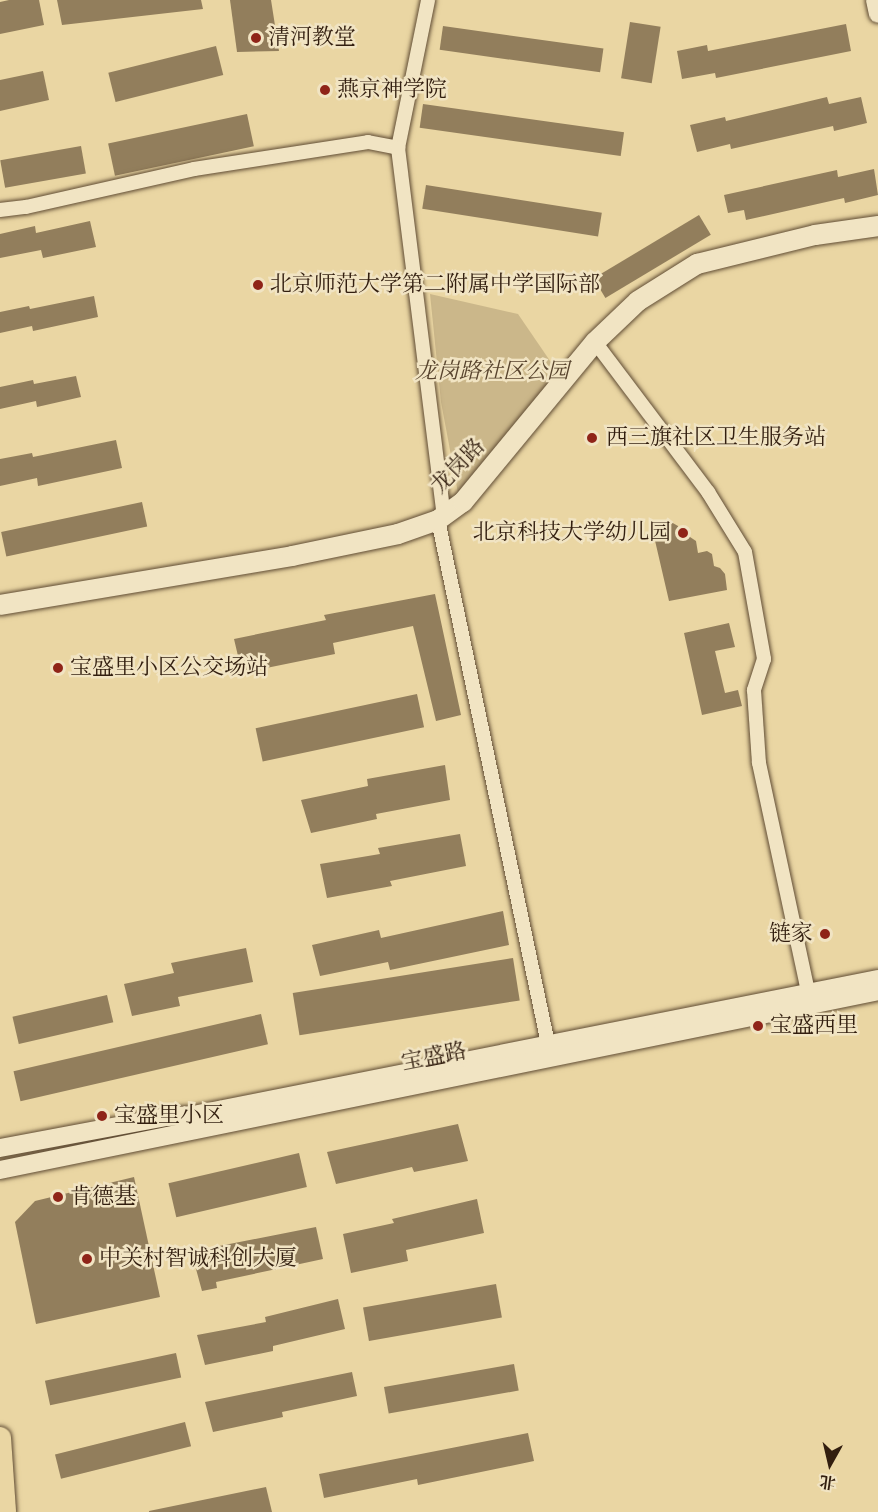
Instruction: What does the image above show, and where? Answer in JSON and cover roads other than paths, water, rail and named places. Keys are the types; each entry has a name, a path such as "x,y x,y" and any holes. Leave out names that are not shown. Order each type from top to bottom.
{"main road":[{"name":"龙岗路","path":"0,605 292,556 398,534 441,518 463,502 595,342 638,301 697,264 814,235 878,226"},
{"path":"0,1438 5,1512"}],"street":[{"path":"428,0 398,148 441,518 548,1044"},
{"path":"875,0 878,14"},
{"path":"0,210 194,169 368,142 398,148"},
{"path":"595,342 708,492 745,552 764,659 754,690 759,763 808,992"},
{"name":"宝盛路","path":"0,1148 193,1115 878,979"},
{"name":"宝盛路","path":"0,1170 878,991"}],"place":[{"name":"清河教堂","path":"256,38"},
{"name":"燕京神学院","path":"325,90"},
{"name":"北京师范大学第二附属中学国际部","path":"258,285"},
{"name":"西三旗社区卫生服务站","path":"592,438"},
{"name":"北京科技大学幼儿园","path":"683,533"},
{"name":"宝盛里小区公交场站","path":"58,668"},
{"name":"链家","path":"825,934"},
{"name":"宝盛西里","path":"758,1026"},
{"name":"宝盛里小区","path":"102,1116"},
{"name":"肯德基","path":"58,1197"},
{"name":"中关村智诚科创大厦","path":"87,1259"}],"park label":[{"name":"龙岗路社区公园","path":"492,372"}]}
